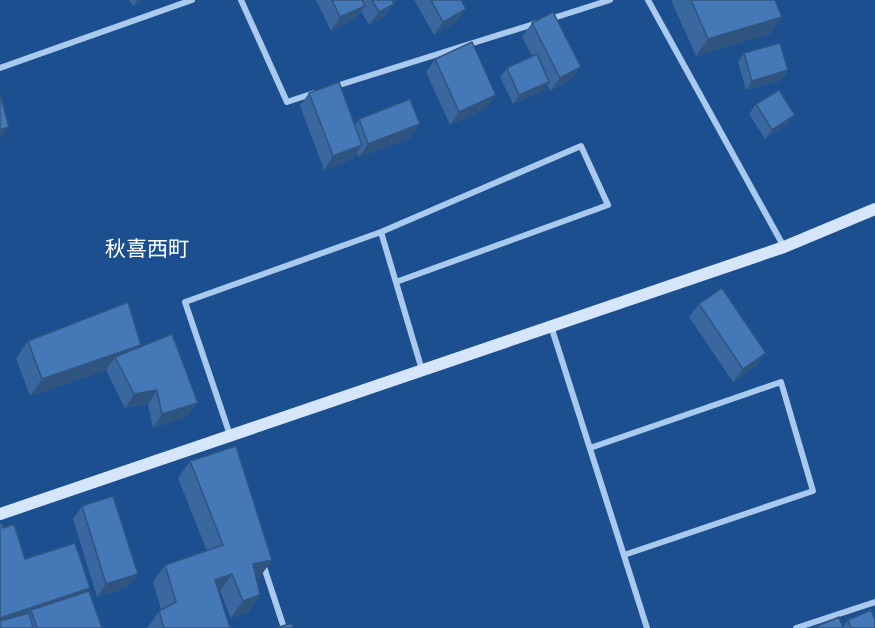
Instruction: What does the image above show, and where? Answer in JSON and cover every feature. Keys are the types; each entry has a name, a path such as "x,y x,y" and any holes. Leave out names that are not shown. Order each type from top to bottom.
{"street":[{"path":"0,68 192,0"},
{"path":"241,0 287,102 320,91"},
{"path":"332,88 610,0"},
{"path":"648,0 784,247"},
{"path":"226,441 185,302 381,232 582,146 608,205 396,282"},
{"path":"0,514 226,441 422,370 784,247 875,209"},
{"path":"381,232 422,370"},
{"path":"551,326 647,628"},
{"path":"590,448 781,382 813,491 624,555"},
{"path":"262,561 284,628"},
{"path":"796,628 875,602"}],"building":[{"path":"332,0 362,0 365,6 340,17"},
{"path":"372,0 392,0 394,4 379,12"},
{"path":"431,0 461,0 466,9 443,22"},
{"path":"691,0 775,0 782,17 708,39"},
{"path":"553,12 581,67 560,78 532,23"},
{"path":"472,42 496,95 459,112 435,59"},
{"path":"780,43 788,70 752,81 744,53"},
{"path":"537,54 549,82 519,95 507,68"},
{"path":"339,82 362,145 333,156 309,93"},
{"path":"779,90 795,115 772,130 756,104"},
{"path":"0,94 9,127 0,130"},
{"path":"410,99 420,124 368,144 359,119"},
{"path":"722,288 766,353 743,369 699,304"},
{"path":"128,302 141,345 42,379 28,341"},
{"path":"172,334 198,403 162,414 157,390 134,394 115,357"},
{"path":"236,446 272,560 253,564 260,595 243,601 232,574 215,580 230,628 164,628 159,611 176,602 165,565 223,545 190,461"},
{"path":"113,496 138,574 106,584 82,506"},
{"path":"2,523 3,528 14,524 25,559 75,543 90,588 0,618 0,524"},
{"path":"89,591 102,628 37,628 31,610"},
{"path":"871,610 875,628 851,628 848,620"},
{"path":"29,613 33,628 0,628 0,621"},
{"path":"839,617 843,628 813,628"},
{"path":"292,623 293,628 276,628"}],"district":[{"name":"秋喜西町","path":"147,249"}]}
